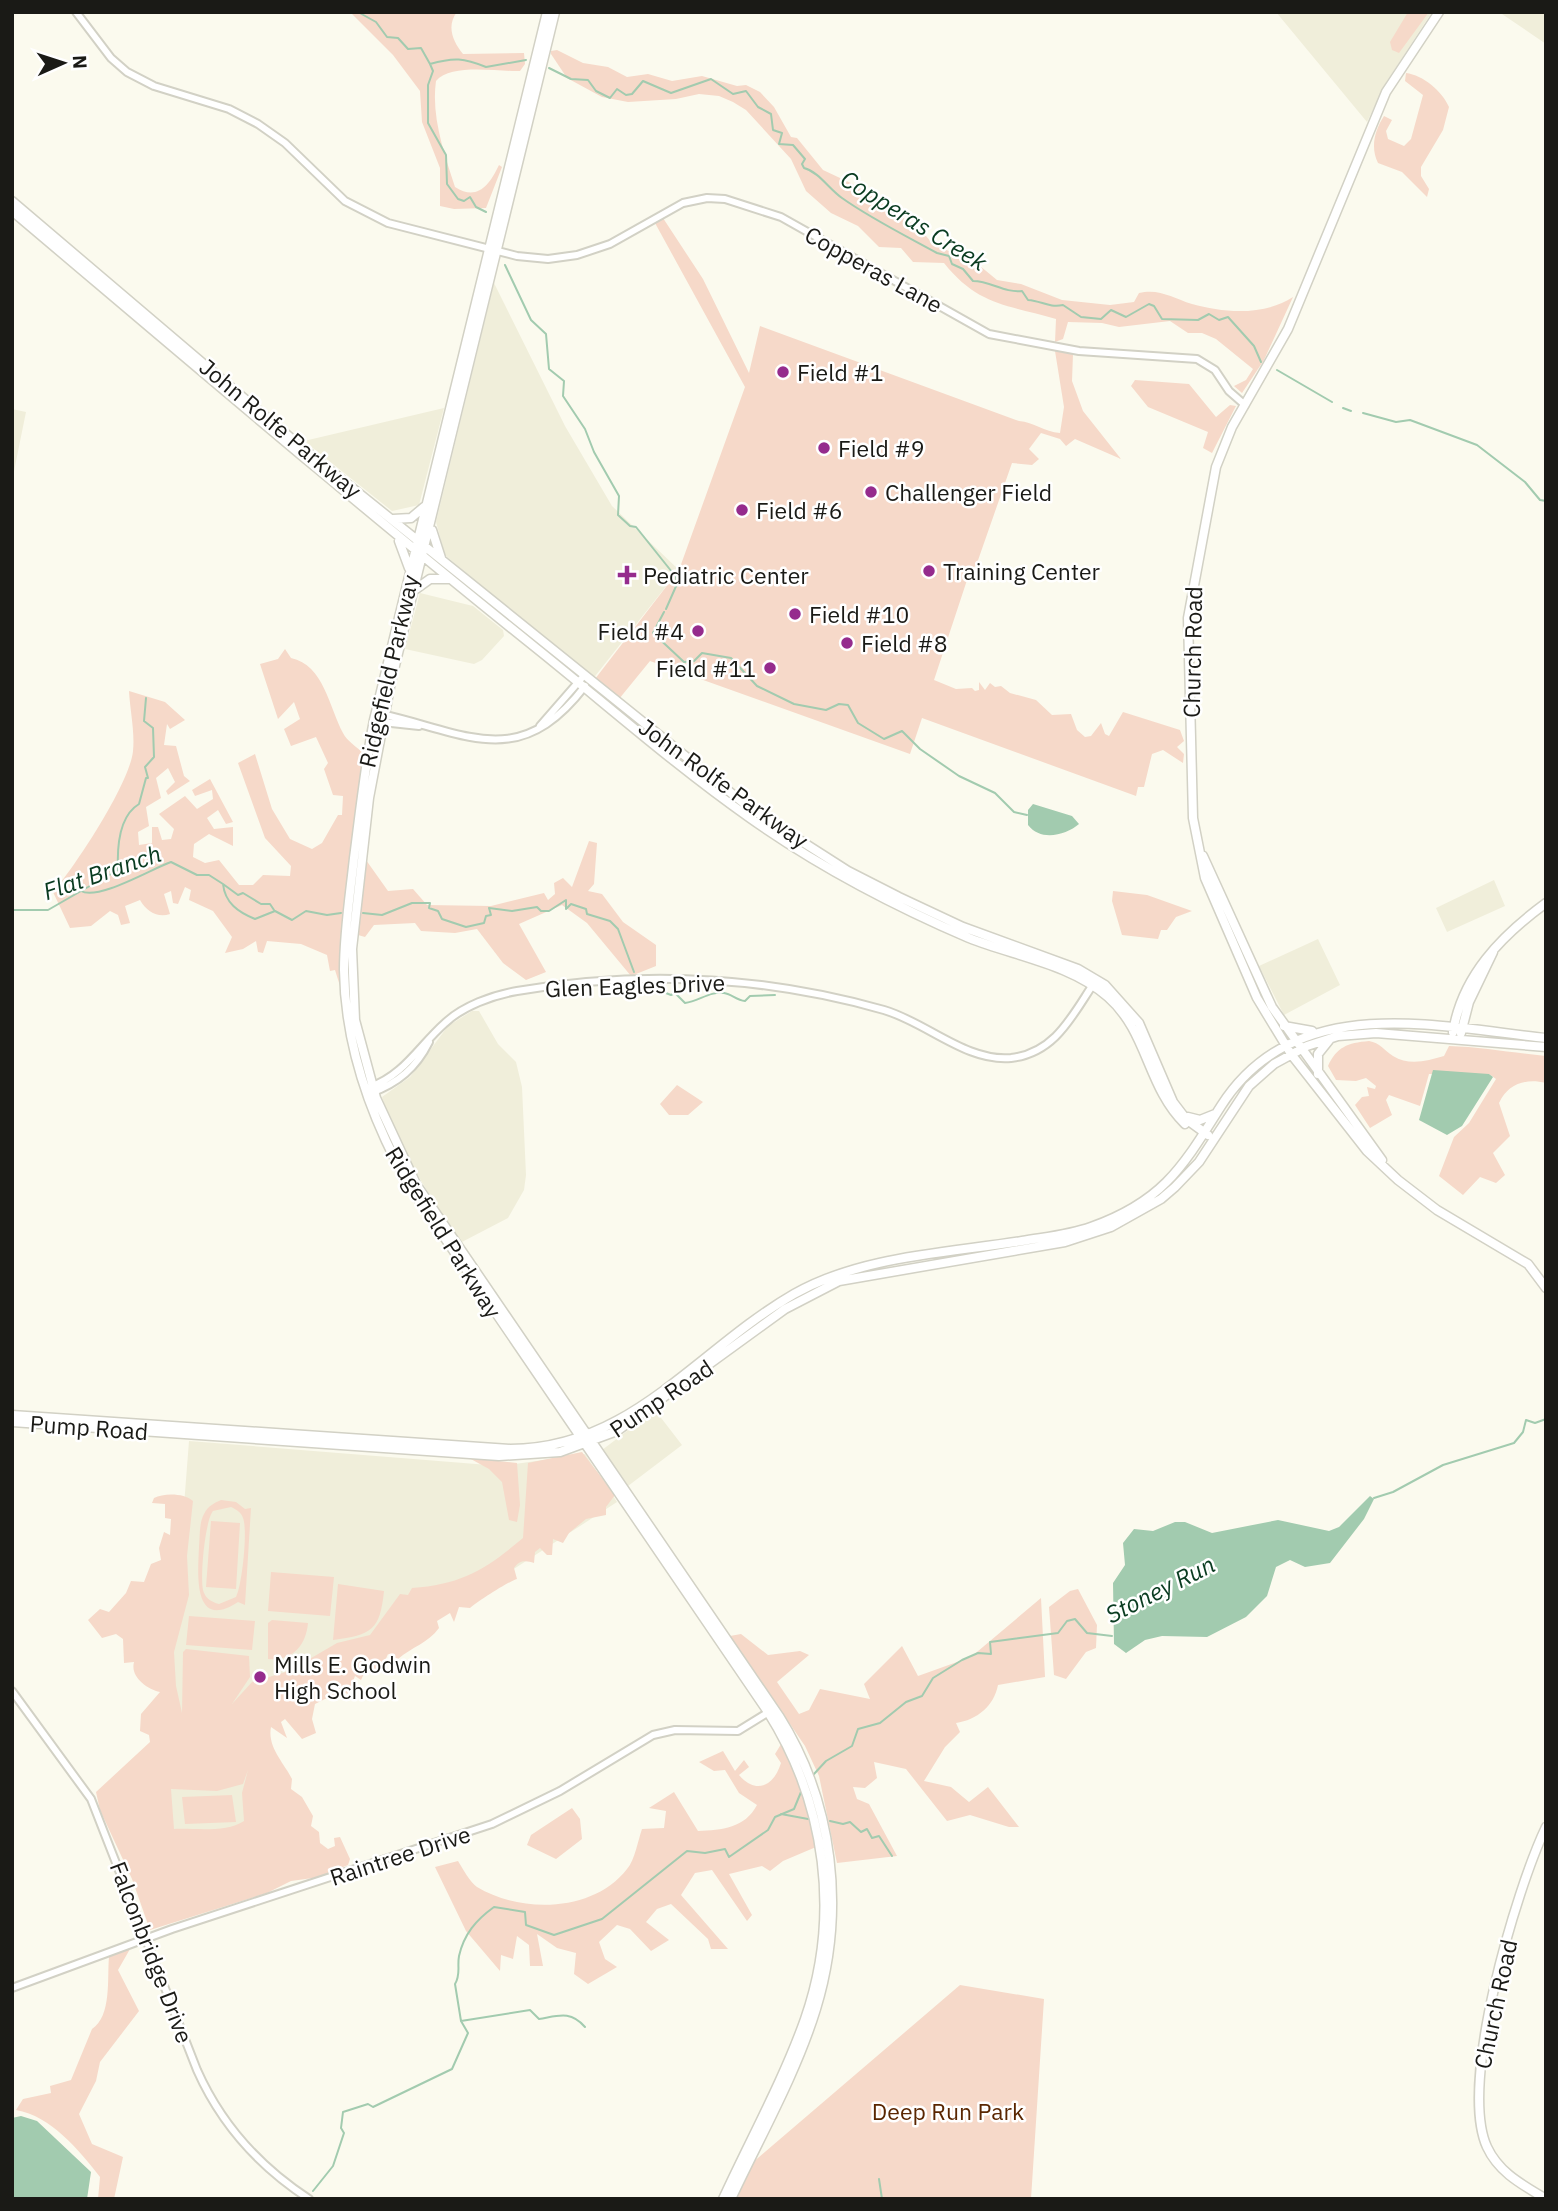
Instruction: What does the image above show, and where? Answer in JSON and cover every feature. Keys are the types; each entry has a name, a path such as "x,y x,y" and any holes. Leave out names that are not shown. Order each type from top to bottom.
{"main road":[{"name":"Ridgefield Parkway","path":"378,717 432,523 491,250 547,12"},
{"name":"Ridgefield Parkway","path":"491,250 555,12"},
{"name":"Church Road","path":"1391,1173 1300,1049 1290,1043 1253,989 1205,878 1193,818 1187,656 1190,600 1216,467 1245,405 1258,384 1265,380 1265,372 1290,324 1391,86 1439,12"},
{"name":"John Rolfe Parkway","path":"12,201 299,445 442,560 584,681"},
{"name":"John Rolfe Parkway","path":"12,211 396,536 751,809 849,871 963,927 1068,965 1122,1000 1139,1023 1164,1086 1183,1114 1203,1135"},
{"name":"Ridgefield Parkway","path":"453,420 417,541 363,781 344,959 349,1032 369,1090 421,1191 771,1710 804,1764 821,1811 831,1872 831,1932 825,1973 811,2024 731,2199"},
{"path":"390,518 411,518 426,505"},
{"path":"432,523 432,538 442,560"},
{"path":"396,536 406,555 410,572"},
{"path":"414,592 430,579 450,579"},
{"name":"Church Road","path":"1198,848 1265,994 1284,1026 1291,1054 1367,1151 1437,1210 1528,1264 1546,1288"},
{"path":"1456,1039 1469,1002 1493,953 1546,903"},
{"name":"John Rolfe Parkway","path":"1095,982 1129,1020 1143,1046 1158,1090 1180,1119 1203,1135"},
{"path":"1284,1026 1303,1031 1371,1022 1546,1038"},
{"path":"1322,1030 1290,1043 1250,1071 1217,1112 1203,1135 1212,1141 1249,1086 1291,1054 1330,1038 1376,1032 1546,1047"},
{"path":"1318,1074 1318,1054 1330,1038"},
{"path":"1183,1114 1200,1120 1217,1112"},
{"name":"Pump Road","path":"12,1415 510,1449 546,1447 587,1440 629,1416 779,1304 811,1285 864,1267 1090,1228 1137,1205 1161,1189 1183,1166 1203,1135"},
{"name":"Pump Road","path":"12,1422 499,1456 550,1454 631,1422 806,1296 859,1276 1096,1234 1161,1199 1193,1169 1212,1141"},
{"name":"Ridgefield Parkway","path":"723,2199 801,2029 816,1982 824,1929 824,1873 814,1814 792,1754 771,1710"},
{"name":"Church Road","path":"1546,1827 1519,1898 1484,2038 1478,2090 1480,2126 1490,2153 1513,2179 1546,2199"}],"street":[{"name":"Copperas Lane","path":"76,12 111,58 127,72 154,86 229,109 258,124 285,143 335,193 364,212 388,223 533,258 578,255 618,241 676,206 703,198 725,199 781,217 989,334 1079,351 1197,359 1215,370 1229,391 1245,405"},
{"path":"378,717 495,740 516,737 539,727 584,681"},
{"name":"Glen Eagles Drive","path":"369,1090 400,1071 432,1037 463,1011 514,991 632,980 716,979 765,984 885,1011 920,1024 976,1053 1008,1058 1028,1054 1052,1041 1070,1021 1095,982"},
{"name":"Falconbridge Drive","path":"12,1691 91,1799 197,2070 215,2105 256,2157 309,2199"},
{"name":"Raintree Drive","path":"12,1988 147,1938 492,1825 560,1791 653,1735 675,1730 738,1731 771,1710"}],"shaded area":[{"path":"1276,12 1432,12 1387,81 1367,122"},
{"path":"1499,12 1546,12 1546,44 1527,31"},
{"path":"494,283 565,426 612,506 679,570 592,680 445,555 436,522"},
{"path":"444,408 419,505 392,511 304,441"},
{"path":"12,409 26,412 12,481"},
{"path":"420,593 473,606 503,630 504,636 482,660 474,664 405,649"},
{"path":"1494,880 1505,906 1447,932 1436,908"},
{"path":"1318,939 1340,985 1284,1015 1259,966"},
{"path":"472,1011 479,1011 498,1044 516,1062 522,1087 526,1175 524,1190 508,1218 460,1243 398,1144 382,1097 410,1077 448,1026"},
{"path":"655,1410 682,1445 628,1486 602,1450"},
{"name":"Mills E. Godwin High School","path":"189,1441 501,1466 585,1454 617,1502 266,1730 269,1840 158,1841"}],"green space":[{"path":"350,12 457,12 451,28 456,44 463,54 524,53 525,64 520,71 463,70 443,75 436,81 437,121 455,187 476,192 486,185 499,165 502,167 486,208 454,209 440,206 440,168 422,122 420,91 393,55"},
{"path":"1408,12 1429,12 1399,53 1392,50 1390,42"},
{"path":"557,50 583,63 608,67 627,77 648,74 672,81 702,76 737,86 746,85 760,92 774,107 791,137 797,138 823,170 855,185 920,229 932,243 980,266 997,280 1021,284 1062,300 1110,305 1134,302 1139,293 1153,292 1204,307 1244,311 1269,307 1293,297 1264,360 1242,393 1234,386 1246,380 1253,369 1216,339 1202,333 1188,333 1170,321 1119,327 1102,323 1068,322 1063,339 1055,342 1056,319 982,296 969,288 944,263 913,262 901,248 879,247 858,226 831,213 806,191 791,159 746,110 733,102 719,96 699,94 676,99 628,102 602,97 567,78 551,54 551,51"},
{"path":"1406,73 1431,85 1442,95 1449,107 1443,130 1421,167 1421,176 1429,189 1427,197 1402,172 1378,163 1374,151 1376,133 1384,116 1392,120 1386,131 1388,139 1404,146 1411,139 1423,95 1405,81"},
{"path":"663,218 703,279 749,373 760,326 1019,421 1060,433 1064,407 1055,351 1073,354 1072,381 1083,411 1121,459 1075,439 1066,446 1060,439 1041,433 1029,449 1039,459 1032,465 1012,463 976,566 971,568 934,680 956,689 972,688 975,691 979,690 979,682 985,690 990,683 995,687 1001,686 1010,693 1036,700 1052,715 1071,714 1077,730 1085,737 1091,736 1101,723 1105,734 1109,736 1123,712 1180,730 1184,741 1177,747 1184,754 1183,763 1163,750 1152,754 1144,787 1138,787 1136,796 922,718 910,754 650,661 619,699 595,679 679,570 745,387 655,223"},
{"path":"1135,380 1189,384 1216,417 1230,405 1236,406 1212,453 1203,448 1208,432 1148,407 1131,386"},
{"path":"285,649 291,658 302,662 318,678 343,733 363,753 340,986 335,970 330,971 327,955 301,944 267,941 263,953 258,952 256,941 243,949 225,953 232,937 213,911 189,900 191,890 185,887 178,904 173,903 171,891 164,894 170,914 153,913 140,900 125,906 130,923 121,925 118,915 110,911 91,926 70,928 53,892 100,824 130,765 133,729 129,691 165,702 185,720 170,729 167,724 164,745 176,746 184,776 190,781 168,795 166,791 175,782 168,768 156,778 161,798 146,807 149,826 138,832 139,845 152,843 152,827 158,827 162,840 171,839 174,829 159,814 185,796 197,809 213,799 212,790 195,796 192,790 210,779 233,822 226,824 218,810 207,818 214,829 233,827 233,846 209,834 194,844 193,857 205,863 219,860 239,885 253,885 263,875 290,876 291,866 265,838 238,763 255,754 272,809 290,839 312,849 322,843 338,815 342,815 343,796 333,795 324,769 328,763 316,737 291,746 284,729 300,719 294,702 278,719 260,664 278,659"},
{"path":"589,841 597,843 594,884 588,891 602,894 623,922 656,945 656,966 631,976 587,923 562,905 519,924 546,972 526,980 503,963 477,929 455,933 421,931 415,923 374,925 365,937 358,935 366,860 388,891 413,889 427,905 491,906 544,893 548,900 555,894 554,883 563,878 572,887"},
{"path":"1113,891 1147,895 1192,911 1176,917 1167,930 1161,930 1158,939 1122,935 1112,901"},
{"path":"1369,1041 1399,1059 1412,1062 1444,1056 1449,1046 1546,1056 1546,1083 1531,1081 1518,1084 1507,1091 1499,1103 1510,1136 1493,1153 1505,1175 1496,1183 1480,1177 1463,1195 1439,1176 1454,1137 1469,1123 1496,1079 1489,1074 1429,1074 1420,1106 1389,1095 1386,1100 1392,1115 1370,1128 1355,1105 1362,1097 1369,1096 1367,1087 1375,1089 1376,1086 1366,1078 1356,1081 1336,1080 1328,1066 1335,1054 1344,1047"},
{"path":"677,1085 703,1102 688,1115 669,1115 660,1104"},
{"path":"582,1452 615,1495 606,1507 606,1515 586,1519 569,1533 563,1543 553,1539 552,1555 547,1555 540,1548 535,1552 534,1563 518,1563 514,1568 517,1579 500,1587 470,1608 459,1607 454,1622 450,1613 437,1621 439,1628 430,1637 398,1659 388,1654 381,1670 367,1667 361,1680 355,1676 348,1694 343,1692 335,1700 329,1697 315,1704 312,1719 316,1733 302,1739 285,1719 281,1722 287,1738 271,1727 271,1741 292,1779 291,1789 302,1797 313,1816 311,1826 319,1832 320,1843 328,1849 335,1846 334,1838 340,1837 350,1859 348,1865 320,1877 291,1881 267,1893 150,1930 132,1879 100,1810 96,1792 150,1742 149,1735 140,1731 141,1714 160,1692 141,1682 135,1673 134,1662 124,1663 123,1639 116,1634 102,1638 88,1620 100,1609 109,1612 126,1593 131,1581 144,1582 151,1564 161,1560 159,1548 164,1532 170,1535 171,1519 165,1518 165,1504 152,1503 154,1498 174,1495 185,1496 193,1501 187,1556 189,1595 174,1652 176,1686 182,1713 183,1652 186,1649 249,1656 250,1677 232,1704 252,1682 289,1671 337,1643 370,1635 400,1594 408,1595 412,1588 460,1579 497,1558 523,1538 528,1463","holes":["248,1770 242,1793 244,1821 237,1825 220,1829 174,1829 171,1789 217,1791 243,1784"]},
{"path":"469,1458 517,1463 520,1505 517,1522 509,1520 502,1482 489,1469"},
{"path":"221,1500 236,1502 245,1509 251,1508 245,1605 238,1602 223,1609 212,1610 205,1604 199,1583 201,1521 209,1507","holes":["231,1507 243,1518 245,1545 242,1570 236,1597 219,1604 209,1599 203,1590 206,1537 213,1511"]},
{"path":"211,1521 240,1523 236,1589 206,1587"},
{"path":"271,1572 334,1577 330,1616 268,1611"},
{"path":"338,1584 384,1591 380,1614 372,1628 357,1636 333,1640"},
{"path":"1078,1589 1097,1625 1096,1648 1086,1652 1066,1679 1054,1675 1049,1607 1070,1591"},
{"path":"1041,1598 1045,1677 998,1685 993,1699 983,1711 971,1719 956,1723 960,1732 945,1747 924,1781 951,1787 969,1802 988,1787 1019,1827 1009,1827 970,1815 947,1821 906,1769 874,1762 877,1778 865,1788 853,1787 857,1799 869,1804 897,1856 837,1863 819,1776 805,1746 730,1636 741,1634 768,1655 800,1651 809,1655 777,1682 799,1714 809,1710 820,1689 870,1699 864,1684 902,1646 918,1676 971,1657"},
{"path":"189,1616 255,1621 252,1650 186,1645"},
{"path":"272,1620 308,1623 301,1645 291,1655 268,1659 268,1623"},
{"path":"783,1741 808,1810 816,1847 783,1861 770,1871 762,1866 729,1874 752,1915 747,1921 712,1870 695,1873 681,1895 728,1949 711,1949 708,1939 671,1904 657,1909 646,1922 669,1940 651,1951 630,1929 617,1925 599,1942 605,1959 617,1967 588,1984 574,1974 576,1953 557,1948 537,1934 543,1966 530,1966 529,1945 517,1936 513,1959 501,1955 500,1971 466,1931 435,1867 458,1861 477,1887 515,1902 536,1905 577,1901 596,1894 613,1883 627,1869 642,1829 664,1828 666,1811 649,1808 674,1792 698,1831 732,1826 746,1819 757,1805 739,1793 725,1770 714,1771 699,1762 723,1751 735,1771 744,1760 749,1767 739,1775 745,1781 752,1785 764,1785 778,1771 781,1763 775,1754"},
{"path":"232,1795 236,1822 185,1824 182,1797"},
{"path":"572,1808 580,1819 582,1839 556,1859 527,1845 531,1835"},
{"path":"130,1949 118,1970 139,2011 100,2062 96,2081 79,2114 92,2144 123,2157 114,2199 98,2199 100,2177 73,2146 41,2119 16,2110 23,2099 51,2093 50,2086 71,2080 92,2029 103,2015 106,2006 109,1957"},
{"name":"Deep Run Park","path":"960,1985 1044,1999 1031,2199 736,2199 751,2164"}],"water":[{"path":"1033,804 1072,816 1079,824 1061,834 1040,834 1028,825 1028,810"},
{"path":"1433,1070 1489,1074 1493,1077 1462,1126 1447,1135 1419,1120"},
{"path":"1370,1496 1374,1499 1364,1519 1330,1563 1305,1567 1290,1560 1276,1567 1267,1596 1246,1617 1207,1637 1162,1636 1145,1640 1126,1653 1114,1644 1113,1583 1125,1565 1123,1543 1134,1529 1153,1531 1175,1522 1185,1522 1212,1533 1278,1520 1329,1531 1339,1527"},
{"path":"21,2116 37,2121 91,2172 87,2199 12,2199 12,2118"}],"waterway":[{"name":"Copperas Creek","path":"358,12 376,22 387,37 398,38 408,49 421,48 430,64 459,60 486,67 526,60"},
{"path":"429,12 437,12"},
{"path":"430,64 433,71 428,85 428,123 446,155 447,184 458,199 464,201 470,197 476,207 486,212"},
{"name":"Copperas Creek","path":"549,68 571,79 588,80 596,91 610,98 617,89 626,95 632,94 643,81 671,93 711,79 733,94 746,91 758,107 771,114 773,130 782,133 779,144 793,145 805,159 802,164 804,168 864,213 937,253 949,256 952,264 963,269 973,281 1022,291 1028,300 1054,306 1063,305 1081,317 1101,319 1111,310 1126,317 1149,304 1154,306 1162,319 1198,320 1209,314 1219,320 1228,317 1254,346 1261,362"},
{"path":"505,265 531,320 546,334 549,369 564,381 563,396 585,429 594,452 619,496 618,515 630,526 636,527 676,577 677,584 666,609"},
{"name":"Copperas Creek","path":"1277,370 1332,402"},
{"name":"Copperas Creek","path":"1343,408 1351,411"},
{"name":"Copperas Creek","path":"1363,413 1396,422 1410,420 1477,445 1525,482 1540,500 1546,501"},
{"path":"664,612 653,633 684,662 694,661 702,653 731,658 757,686 794,704 826,710 839,704 848,705 858,723 884,739 902,731 920,749 959,776 995,793 1014,812 1027,815"},
{"path":"81,891 118,870 123,824 132,809 139,804 148,778 145,767 154,757 153,728 144,721 146,698"},
{"name":"Flat Branch","path":"12,910 48,910 81,891 100,892 171,862 197,875 209,875 223,884 226,897 233,906 255,919 275,911 292,920 306,911 327,915 341,913"},
{"path":"223,884 238,895 243,893 261,904 270,904 274,910"},
{"name":"Flat Branch","path":"363,913 382,915 412,903 430,903 429,908 438,911 442,919 466,927 484,923 486,916 491,915 489,908 512,911 537,907 541,911 549,911 566,900 566,909 571,904 586,909 587,914 610,921 618,929 634,972"},
{"name":"Flat Branch","path":"653,988 671,995 675,993 685,1003 719,993 745,1001 750,996 775,995"},
{"name":"Stoney Run","path":"1374,1498 1393,1492 1443,1465 1514,1443 1523,1432 1526,1420 1535,1423 1546,1419"},
{"name":"Stoney Run","path":"814,1774 826,1761 852,1746 858,1729 880,1723 906,1702 922,1696 933,1678 978,1653 991,1654 990,1642 1058,1633 1067,1621 1075,1619 1087,1633 1112,1636"},
{"name":"Stoney Run","path":"313,2191 333,2166 344,2133 341,2128 343,2112 368,2104 373,2107 452,2069 468,2033 461,2021 455,1984 461,1948 476,1922 494,1907 525,1912 526,1925 554,1935 602,1919 687,1851 705,1853 725,1849 729,1857 768,1830 775,1817 794,1809 801,1792"},
{"path":"781,1814 808,1819"},
{"path":"830,1821 843,1824 850,1822 861,1832 867,1829 872,1838 879,1836 892,1856"},
{"path":"461,2021 530,2010 539,2019 569,2016 585,2027"},
{"path":"879,2179 882,2199"}],"place":[{"name":"Field #1","path":"783,372"},
{"name":"Field #9","path":"824,448"},
{"name":"Challenger Field","path":"871,492"},
{"name":"Field #6","path":"742,510"},
{"name":"Training Center","path":"929,571"},
{"name":"Pediatric Center","path":"627,575"},
{"name":"Field #10","path":"795,614"},
{"name":"Field #4","path":"698,631"},
{"name":"Field #8","path":"847,643"},
{"name":"Field #11","path":"770,668"},
{"name":"Mills E. Godwin High School","path":"260,1677"}]}
